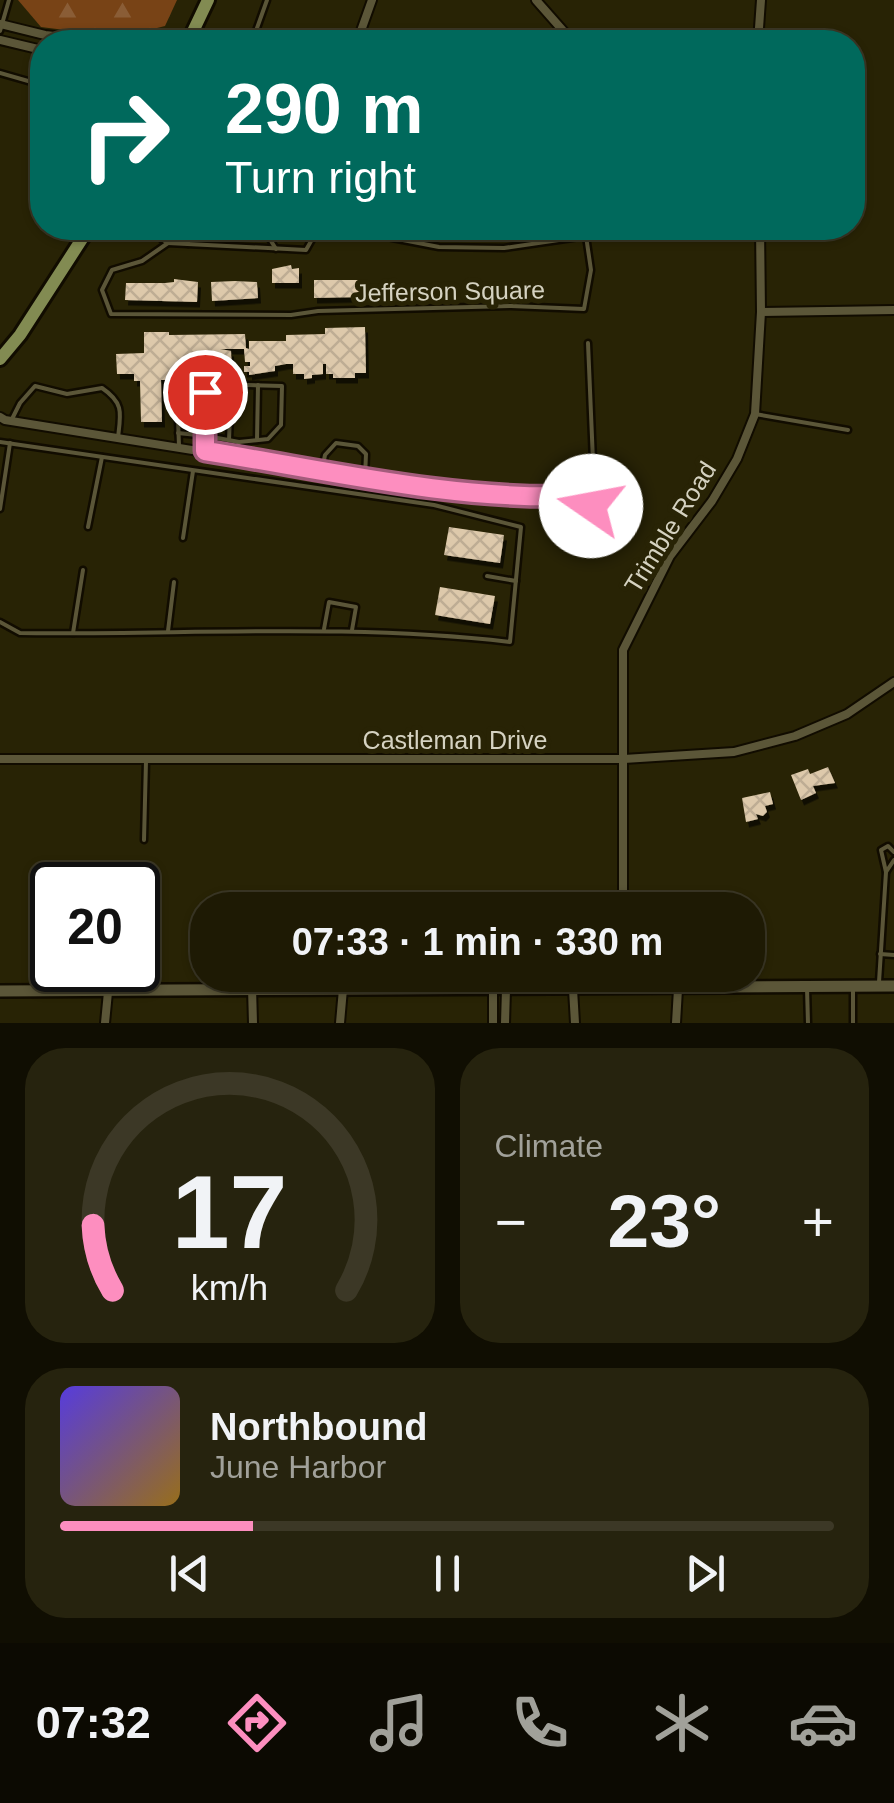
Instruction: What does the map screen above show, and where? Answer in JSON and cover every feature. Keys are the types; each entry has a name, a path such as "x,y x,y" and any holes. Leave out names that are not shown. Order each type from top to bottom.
{"main road":[{"path":"194,30 208,0"},
{"path":"0,359 82,240"}],"street":[{"path":"361,30 372,0"},
{"path":"536,0 562,30"},
{"path":"759,30 761,0"},
{"path":"1,27 30,33"},
{"path":"0,40 30,47"},
{"name":"Trimble Road","path":"623,892 623,650 670,556 712,501 737,459 756,414 760,240"},
{"path":"761,312 894,310"},
{"path":"0,417 417,486 573,496"},
{"name":"Castleman Drive","path":"0,760 624,760 734,752 796,736 847,714 894,682"},
{"path":"765,988 894,986"},
{"path":"160,991 190,990"},
{"path":"0,991 30,991"},
{"path":"105,1023 108,992"},
{"path":"252,992 253,1023"},
{"path":"340,1023 343,992"},
{"path":"493,1023 499,992"},
{"path":"500,992 505,1023"},
{"path":"572,992 576,1023"},
{"path":"676,1023 678,992"}],"lane":[{"path":"1,27 9,0"},
{"path":"256,30 267,0"},
{"path":"0,73 30,82"},
{"name":"Jefferson Square","path":"163,240 306,250 310,240"},
{"path":"188,240 188,244"},
{"path":"270,240 276,249"},
{"name":"Jefferson Square","path":"404,240 439,247 504,248 559,240"},
{"name":"Jefferson Square","path":"168,243 142,261 112,270 102,290 111,314 291,315 318,310 511,306 584,309 592,270 587,240"},
{"path":"587,483 593,461 588,343"},
{"path":"212,384 231,387"},
{"path":"257,440 258,384"},
{"path":"178,433 206,436 240,442 268,439 280,425 282,386 258,384 205,392 206,436 205,451"},
{"path":"11,421 34,386 66,394 102,388 116,397 121,414 118,438"},
{"path":"179,447 176,392 180,387"},
{"path":"229,440 231,387"},
{"path":"756,414 848,430"},
{"path":"0,442 434,505 521,528 510,642 448,634 352,630 20,633 0,622"},
{"path":"235,456 240,442"},
{"path":"0,510 10,443"},
{"path":"322,470 325,455 336,443 348,443 366,454 365,477"},
{"path":"88,527 102,457"},
{"path":"183,538 193,471"},
{"path":"587,483 597,492 593,504 582,506 573,496 576,487 587,483"},
{"path":"73,634 83,570"},
{"path":"486,576 516,581"},
{"path":"168,631 174,582"},
{"path":"324,630 329,602 356,607 352,630"},
{"path":"144,840 146,760"},
{"path":"879,986 886,872 881,850 888,846 894,852"},
{"path":"886,872 894,860"},
{"path":"880,954 894,954"},
{"path":"807,987 808,1023"},
{"path":"853,987 853,1023"}],"green space":[{"path":"18,0 177,0 165,26 149,30 41,27"}],"building":[{"path":"291,265 292,269 299,268 299,283 272,283 272,269"},
{"path":"174,279 198,282 197,302 125,300 126,283 165,283"},
{"path":"314,280 361,280 362,297 314,298"},
{"path":"211,282 257,282 258,298 212,301"},
{"path":"365,327 366,373 355,373 355,378 333,378 333,374 326,374 323,364 323,374 304,379 304,374 293,374 293,364 286,364 275,366 275,371 249,375 244,372 244,366 250,366 250,362 245,362 244,349 220,349 231,351 232,374 212,374 213,388 189,388 186,392 173,380 161,380 162,422 141,422 140,381 134,381 134,374 117,374 116,354 144,353 144,332 245,334 249,349 249,341 286,341 286,335 325,334 325,328"},
{"path":"449,527 504,535 500,563 444,555"},
{"path":"440,587 495,596 490,624 435,615"},
{"path":"828,767 835,783 813,786 816,793 801,800 791,775 808,769 810,774"},
{"path":"770,792 773,804 765,806 767,812 746,822 742,798"}],"route":[{"path":"205,392 205,451 417,486 573,496 580,505 591,506"}]}
